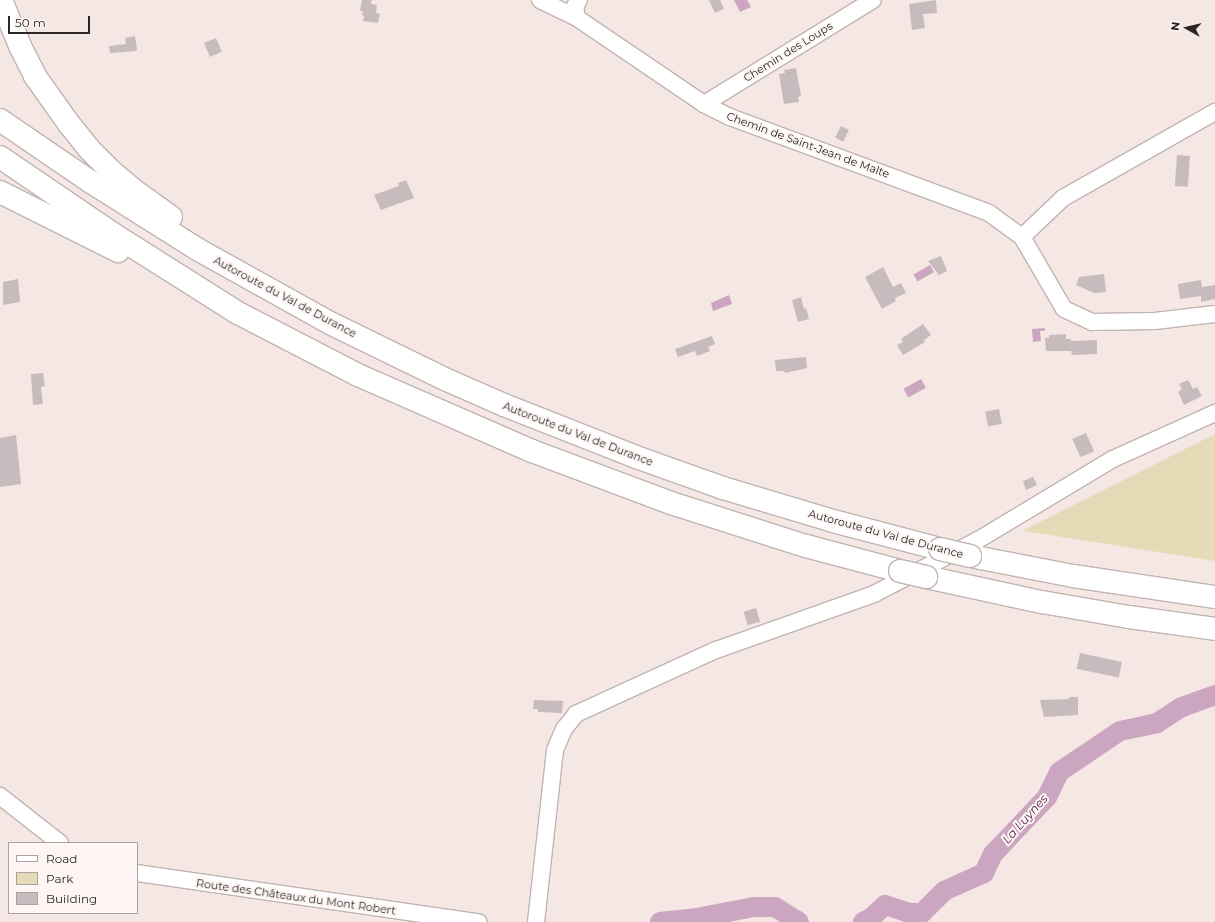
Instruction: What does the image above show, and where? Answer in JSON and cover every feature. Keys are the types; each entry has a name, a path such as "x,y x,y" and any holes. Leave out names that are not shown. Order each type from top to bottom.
{"highway":[{"path":"1,0 21,48 35,76 51,100 89,149 132,189 304,309"},
{"name":"Autoroute du Val de Durance","path":"0,120 143,216 197,249 304,309 447,380 504,405 636,457 723,488 811,514 940,549 1073,576 1215,597"},
{"path":"0,157 113,234 238,313"},
{"path":"0,192 358,375 532,451 716,518 806,546 926,577 1042,602 1129,617 1215,629"}],"street":[{"name":"Chemin de Saint-Jean de Malte","path":"540,0 577,18 704,104 730,117 989,213 1022,237"},
{"path":"577,18 575,6 579,0"},
{"name":"Chemin des Loups","path":"704,104 872,0"},
{"path":"1215,112 1063,198 1022,237 1064,309 1092,322 1155,321 1215,314"},
{"path":"536,922 555,750 564,729 576,714 716,650 874,594 978,540 1113,459 1215,413"},
{"path":"0,796 59,842"},
{"name":"Route des Châteaux du Mont Robert","path":"138,873 478,922"}],"green space":[{"path":"1215,434 1215,561 1024,531 1024,530"}],"shaded area":[{"path":"734,0 747,0 751,7 740,12"},
{"path":"930,265 934,272 918,281 914,274"},
{"path":"729,295 732,304 713,311 711,303"},
{"path":"1045,328 1045,331 1040,331 1041,341 1033,342 1032,329"},
{"path":"921,379 926,388 908,397 904,389"}],"building":[{"path":"362,0 372,0 371,4 377,5 376,13 380,14 378,23 363,21 363,11 360,11"},
{"path":"709,0 720,0 724,9 715,13"},
{"path":"936,0 937,13 923,14 925,28 912,30 909,4"},
{"path":"135,36 136,51 110,53 109,46 126,44 125,38"},
{"path":"216,38 222,52 210,57 204,43"},
{"path":"796,68 801,96 798,97 799,102 784,104 779,74 785,73 784,70"},
{"path":"841,126 849,130 843,142 835,138"},
{"path":"1177,155 1190,156 1188,187 1175,186"},
{"path":"406,180 414,198 381,210 374,195 399,186 398,183"},
{"path":"941,256 947,271 939,275 928,261"},
{"path":"883,267 893,287 901,283 906,293 895,298 896,301 882,309 865,277"},
{"path":"1104,274 1106,292 1094,293 1076,285 1079,277"},
{"path":"18,279 20,302 3,305 3,282"},
{"path":"1201,280 1202,287 1215,285 1215,299 1201,302 1201,296 1180,299 1178,284"},
{"path":"801,297 804,309 806,308 809,319 798,322 792,300"},
{"path":"923,324 931,335 924,340 925,342 903,355 897,345 903,342 901,339"},
{"path":"1066,334 1066,339 1071,339 1071,341 1097,340 1097,354 1072,355 1071,351 1046,351 1045,338 1049,338 1049,335"},
{"path":"712,336 715,344 708,347 710,351 697,356 695,351 678,357 675,349"},
{"path":"806,357 807,368 785,373 784,371 776,371 775,360"},
{"path":"43,373 45,386 41,387 43,404 33,405 31,374"},
{"path":"1188,380 1193,389 1197,387 1202,396 1184,405 1178,392 1182,389 1179,384"},
{"path":"999,409 1002,424 988,426 985,412"},
{"path":"1086,433 1094,451 1080,457 1072,439"},
{"path":"16,435 21,484 0,487 0,438"},
{"path":"1033,477 1037,485 1026,490 1023,481"},
{"path":"756,608 760,621 748,625 744,612"},
{"path":"1080,653 1122,662 1119,678 1077,669"},
{"path":"1069,697 1078,697 1078,715 1044,717 1040,700 1069,699"},
{"path":"534,700 563,701 562,713 538,712 538,709 533,709"}],"waterway":[{"name":"La Luynes","path":"863,922 871,918 885,905 910,913 922,913 944,891 984,873 993,854 1047,797 1059,772 1120,731 1157,723 1182,707 1215,695"},
{"name":"La Luynes","path":"660,922 691,919 754,907 775,907 799,922"}]}
